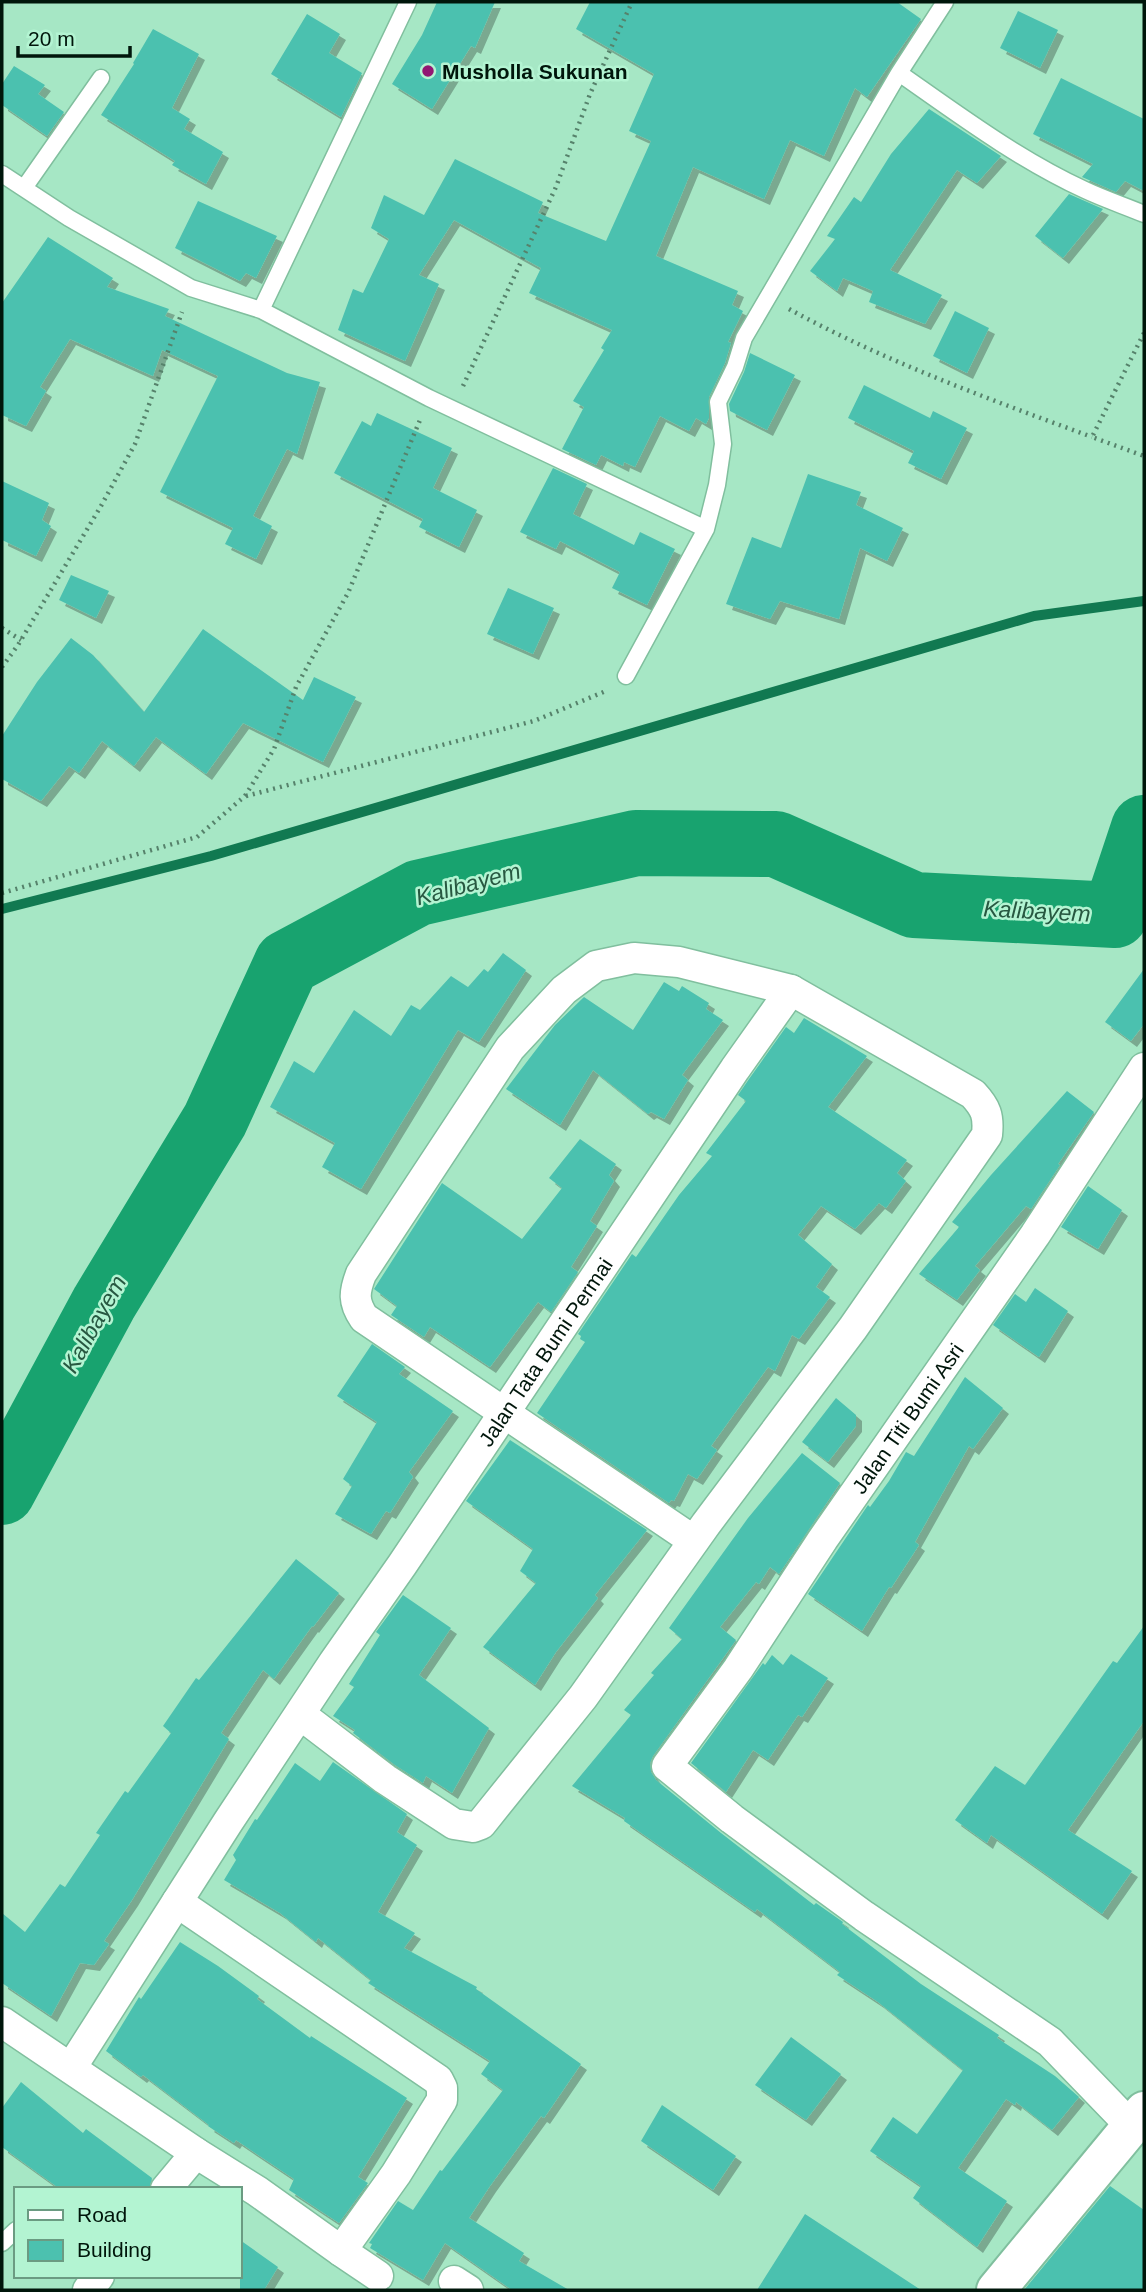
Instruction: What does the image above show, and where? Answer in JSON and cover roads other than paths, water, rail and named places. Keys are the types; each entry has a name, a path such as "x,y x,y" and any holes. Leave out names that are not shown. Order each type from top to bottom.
{"street":[{"path":"301,1715 385,1779 454,1824 473,1827 481,1824 583,1697 694,1541 853,1328 987,1135 989,1118 983,1105 972,1094 791,990 679,962 634,958 596,966 565,990 510,1048 361,1274 354,1293 356,1306 364,1318 694,1541"},
{"name":"Jalan Tata Bumi Permai","path":"71,2068 334,1662 791,990"},
{"name":"Jalan Titi Bumi Asri","path":"1138,2118 1050,2042 864,1916 732,1819 667,1766 738,1669 823,1539 1034,1235 1144,1068"},
{"path":"177,1902 438,2080 442,2088 442,2099 396,2174 341,2251"},
{"path":"2,2022 257,2191 378,2276"},
{"path":"996,2290 1138,2118"},
{"path":"168,2187 196,2153"}],"lane":[{"path":"261,310 408,2"},
{"path":"626,676 706,529 717,485 723,444 718,402 735,367 744,338 899,73 945,2"},
{"path":"899,73 998,141 1043,167 1084,189 1144,214"},
{"path":"24,188 100,78"},
{"path":"2,174 69,218 191,288 261,310 429,398 706,529"}],"waterway":[{"path":"2,909 211,856 1034,616 1144,601"},
{"name":"Kalibayem","path":"2,1492 104,1303 215,1120 287,963 418,893 636,843 776,844 914,905 1115,915 1144,828"}],"place":[{"name":"Musholla Sukunan","path":"428,71"}]}
